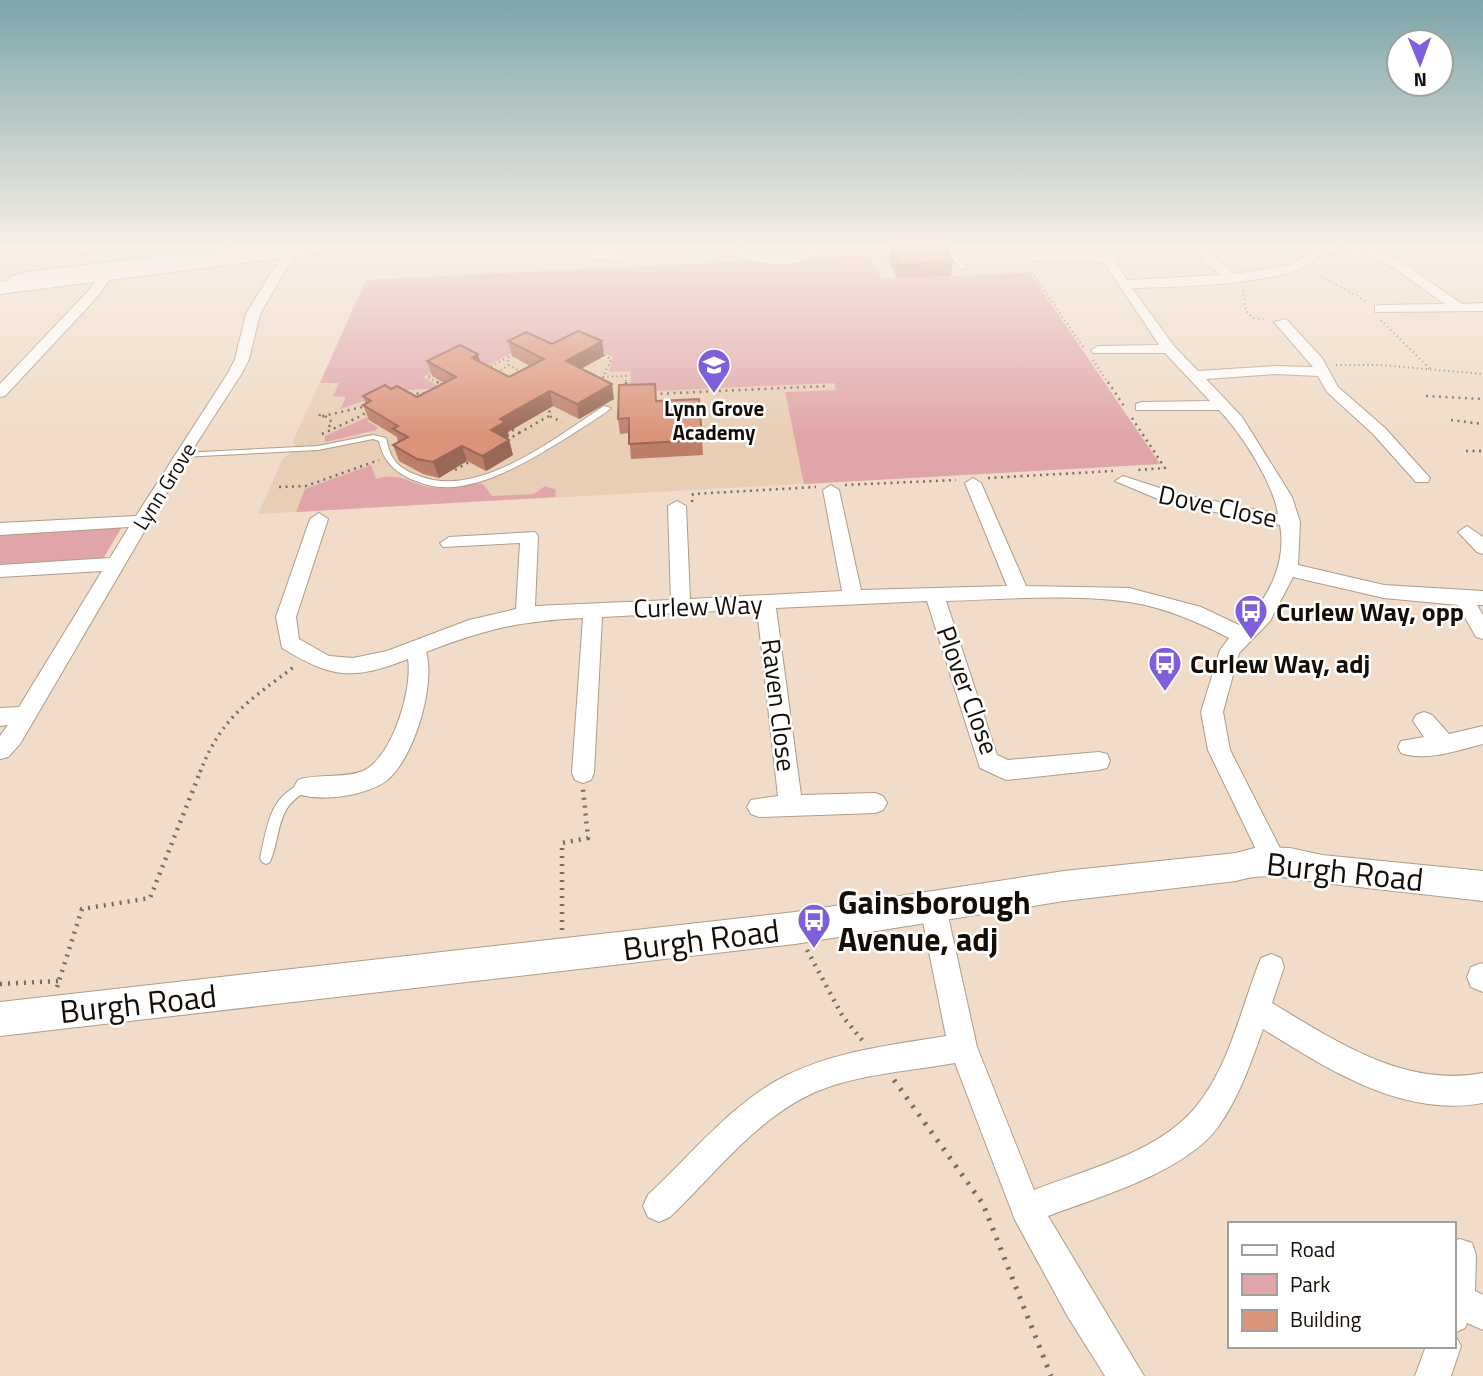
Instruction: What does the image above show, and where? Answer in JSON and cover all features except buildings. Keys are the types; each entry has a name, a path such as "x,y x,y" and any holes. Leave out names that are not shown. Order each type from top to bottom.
{"street":[{"path":"0,393 79,309"},
{"name":"Lynn Grove","path":"0,750 12,738 181,455 235,373 242,359 256,309"},
{"path":"1141,309 1168,349 1222,405 1266,463 1284,497 1291,522 1292,555 1288,569 1263,616 1230,650 1212,712 1219,750 1274,860"},
{"path":"1281,322 1319,366 1332,389 1379,431 1422,478"},
{"path":"1092,353 1168,349"},
{"path":"1195,376 1319,366 1338,360"},
{"path":"1141,407 1222,405"},
{"name":"Dove Close","path":"1122,474 1141,495 1291,522"},
{"path":"971,480 1019,592"},
{"path":"830,487 853,597"},
{"path":"677,506 681,606"},
{"path":"308,657 289,643 286,617 320,519"},
{"path":"0,529 142,521"},
{"path":"1467,532 1483,548"},
{"path":"449,543 529,536 525,614"},
{"path":"0,571 116,564"},
{"path":"1288,569 1327,582 1473,598 1483,632"},
{"name":"Curlew Way","path":"308,657 326,664 353,666 415,648 440,636 525,614 853,597 1019,592 1129,595 1194,612 1243,636"},
{"name":"Plover Close","path":"934,595 988,761 1006,770 1099,761"},
{"name":"Raven Close","path":"766,603 791,806"},
{"path":"583,773 593,610"},
{"path":"306,787 364,782 385,770 400,750 422,670 415,648"},
{"path":"0,718 25,715"},
{"path":"1424,721 1444,744"},
{"path":"1409,747 1444,744 1483,735"},
{"name":"Raven Close","path":"759,807 875,803"},
{"name":"Burgh Road","path":"0,1019 795,928 1064,886 1236,867 1274,860 1322,869 1483,886"},
{"path":"933,907 964,1047 1026,1209 1080,1305 1126,1376"},
{"path":"1026,1209 1150,1157 1196,1129 1217,1103 1271,967"},
{"path":"1256,1009 1393,1084 1429,1093 1469,1093 1483,1088"},
{"path":"659,1206 766,1107 796,1086 835,1073 964,1047"},
{"path":"1460,1255 1465,1310"},
{"path":"1433,1376 1443,1348"}],"lane":[{"path":"181,455 301,449 373,437 383,440 387,457 408,475 432,484 498,475 607,408"},
{"path":"265,858 280,805 292,793 306,787"}],"path":[{"path":"677,506 692,504 693,494 1122,474 1165,468 1092,353 1060,309"},
{"path":"1246,309 1254,318 1281,322"},
{"path":"598,350 610,356 611,360 600,383"},
{"path":"509,365 496,374 479,373 519,352"},
{"path":"507,358 509,365 523,372 515,376"},
{"path":"1319,366 1381,365 1483,374"},
{"path":"439,393 449,388 428,377 440,371"},
{"path":"603,377 626,376 626,395 607,408"},
{"path":"653,394 827,386"},
{"path":"402,393 429,393"},
{"path":"549,416 551,396"},
{"path":"1426,396 1483,399"},
{"path":"301,449 363,415 372,401"},
{"path":"320,414 318,417 369,405"},
{"path":"325,416 332,422 326,433"},
{"path":"497,446 549,416"},
{"path":"549,416 573,428"},
{"path":"533,418 539,421"},
{"path":"1451,420 1483,424"},
{"path":"507,427 519,433"},
{"path":"1466,451 1483,451"},
{"path":"279,487 306,486 387,457"},
{"path":"432,484 475,458"},
{"path":"56,991 82,909 150,898 212,741 235,711 308,657"},
{"path":"561,956 562,843 588,838 588,825 584,816 583,773"},
{"path":"795,928 844,1017 929,1125 983,1204 1051,1376"}],"shaded area":[{"name":"Lynn Grove Academy","path":"353,309 1055,309 1160,464 258,514 283,458 289,455 294,446 293,441"}],"green space":[{"path":"353,309 1055,309 1160,464 804,484 785,392 836,390 834,383 631,392 630,371 609,372 613,357 585,343 561,346 531,343 485,367 464,357 423,377 442,388 393,391 340,409 346,397 333,396 339,383 320,383"},
{"path":"375,416 367,421 378,427 376,430 325,442 325,436"},
{"path":"371,465 376,479 402,478 439,488 483,484 492,496 534,494 545,486 556,490 555,497 296,512 305,489"},
{"path":"122,527 101,562 0,568 0,533"}],"place":[{"name":"Lynn Grove Academy","path":"714,395"},
{"name":"Curlew Way, opp","path":"1251,641"},
{"name":"Curlew Way, adj","path":"1165,693"},
{"name":"Gainsborough Avenue, adj","path":"814,950"}]}
